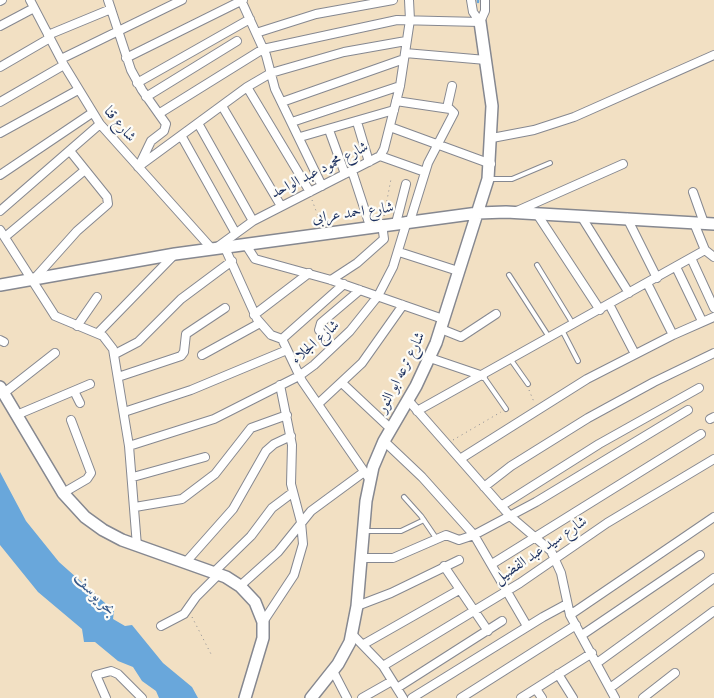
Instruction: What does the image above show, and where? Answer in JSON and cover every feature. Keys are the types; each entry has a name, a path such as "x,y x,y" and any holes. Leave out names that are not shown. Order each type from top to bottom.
{"street":[{"path":"108,0 126,58 138,83 146,97 166,120 166,128 151,142 138,167"},
{"path":"0,102 62,62 117,31 182,0"},
{"path":"126,58 242,0 263,49 282,102 322,186"},
{"path":"256,33 316,14 393,0"},
{"name":"شارع محمود عبد الواحد","path":"217,249 235,232 253,221 380,156 390,127 400,86 410,20 409,0"},
{"name":"شارع ترعه ابو النور","path":"310,698 343,657 352,634 362,558 367,476 430,358 488,179 492,138 492,106 480,22 473,12 471,0"},
{"name":"شارع ترعه ابو النور","path":"480,22 485,11 485,0"},
{"path":"0,26 32,4"},
{"name":"شارع قنا","path":"32,4 62,62 92,113 138,167 217,249 232,261 254,315 260,324"},
{"path":"0,66 49,37 111,9"},
{"path":"138,83 250,19"},
{"path":"160,113 263,49 391,21 480,22"},
{"path":"146,97 237,41"},
{"path":"138,167 199,125 247,87 271,73 344,52 406,41"},
{"path":"492,138 534,130 574,117 714,55"},
{"path":"282,102 404,56 486,60"},
{"path":"292,122 400,86"},
{"path":"447,108 452,86"},
{"path":"247,87 310,192"},
{"path":"0,133 78,90"},
{"path":"396,101 447,108 452,110 454,115 437,144 404,222"},
{"path":"222,106 281,206"},
{"path":"300,137 394,110"},
{"path":"0,175 92,113"},
{"path":"357,122 369,162"},
{"path":"0,211 100,124"},
{"path":"199,125 253,221"},
{"path":"390,127 490,164"},
{"path":"329,130 384,238 357,263 331,280"},
{"path":"182,137 235,232"},
{"path":"33,279 77,232 108,204 107,197 70,151"},
{"path":"380,156 425,172"},
{"path":"514,213 623,164"},
{"path":"85,170 2,234 56,316 98,333 107,339 115,354 133,477 137,546"},
{"path":"404,222 406,184"},
{"path":"693,192 704,223 705,250 714,258"},
{"name":"شارع احمد عرابى","path":"0,285 175,254 376,225 478,213 537,214 704,223"},
{"path":"537,214 600,310"},
{"path":"581,216 629,293"},
{"path":"626,218 657,278"},
{"name":"شارع الجلاء","path":"129,446 203,424 299,376 350,331 378,296 399,252 404,222"},
{"path":"246,245 255,258 310,273 403,305 442,324 461,337 496,314"},
{"path":"418,411 705,250"},
{"path":"399,252 458,271"},
{"path":"98,333 175,254"},
{"path":"691,258 714,308"},
{"path":"115,354 138,342 181,299 232,261"},
{"path":"676,267 702,322"},
{"path":"254,315 310,273"},
{"path":"647,283 673,335"},
{"path":"282,339 344,284"},
{"path":"324,336 319,330 321,322 360,290"},
{"path":"77,326 97,297"},
{"path":"609,304 635,354"},
{"path":"318,404 342,383 372,352 403,305"},
{"path":"118,376 181,356 184,352 186,334 225,308"},
{"path":"460,459 539,409 635,354 714,317"},
{"path":"202,355 260,324 271,335 282,339 299,376 367,476 315,508 301,522 278,552 240,586"},
{"path":"124,412 191,390 287,350"},
{"path":"56,353 2,390 64,493 77,510 94,524 112,535 137,546 216,573 240,586 255,602 263,622 261,646 245,698"},
{"path":"484,487 511,466 588,418 654,382 714,353"},
{"path":"430,358 483,376"},
{"path":"342,383 391,428"},
{"path":"18,414 90,384"},
{"path":"263,622 299,565 303,544 301,522 292,493 291,436 280,385"},
{"path":"501,506 599,444 699,388"},
{"path":"74,391 80,403"},
{"path":"408,400 510,516 537,537 556,559 562,573 570,614 615,698"},
{"path":"362,558 393,558 436,538 448,535 459,540 474,535 510,516 688,410"},
{"path":"135,507 182,499 215,474 252,428 287,415"},
{"path":"64,493 87,479 91,473 71,420"},
{"path":"492,564 701,434"},
{"path":"186,562 233,509 266,451 291,436"},
{"path":"384,441 422,477 474,535 527,626"},
{"path":"133,477 205,457"},
{"name":"شارع سيد عبد الفضيل","path":"382,666 507,591 606,523 714,459"},
{"path":"161,626 188,610 216,573 251,536 272,508 292,493"},
{"path":"570,614 714,517"},
{"path":"582,635 700,555"},
{"path":"357,606 391,593 459,560"},
{"path":"444,566 488,631"},
{"path":"597,663 714,578"},
{"path":"364,644 459,590"},
{"path":"412,698 527,626 567,604"},
{"path":"610,688 714,610"},
{"path":"362,698 394,684 488,631 502,621"},
{"path":"461,698 576,625"},
{"path":"352,634 364,644 382,666 403,698"},
{"path":"521,698 592,654"},
{"path":"106,698 96,675 111,671 118,674 142,698"},
{"path":"333,671 347,698"},
{"path":"643,698 675,673"},
{"path":"558,674 573,698"},
{"path":"536,689 542,698"}],"lane":[{"path":"488,179 512,179 550,163"},
{"path":"537,265 573,324"},
{"path":"509,275 549,337"},
{"path":"562,330 578,361"},
{"path":"511,360 528,384"},
{"path":"483,376 506,409"},
{"path":"404,498 424,520 436,538"},
{"path":"364,531 401,531 424,520"}],"path":[{"path":"376,225 391,179"},
{"path":"310,192 324,233"},
{"path":"528,384 530,396 539,409"},
{"path":"446,444 506,409"},
{"path":"188,610 212,656"}],"water":[{"name":"بحر يوسف","path":"0,472 26,521 59,562 114,611 113,619 125,626 132,625 163,663 192,687 198,698 159,698 156,691 142,681 133,667 118,661 95,642 84,642 82,629 38,592 0,545"}]}
